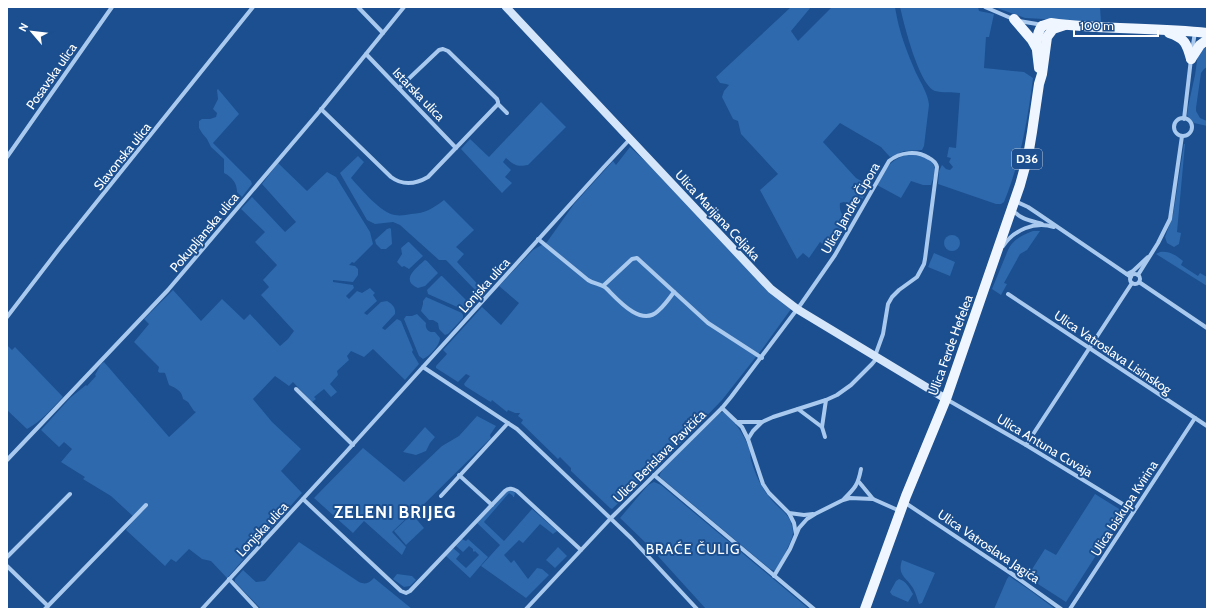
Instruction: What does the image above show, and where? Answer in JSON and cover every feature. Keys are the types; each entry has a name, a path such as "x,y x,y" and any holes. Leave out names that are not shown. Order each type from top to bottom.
{"main road":[{"name":"Ulica Marijana Celjaka","path":"506,7 771,289 797,308 946,399"},
{"path":"1014,19 1032,40 1037,50"},
{"path":"1065,25 1053,29 1047,37 1042,26 1048,24 1207,33"},
{"name":"Ulica Ferde Hefelea","path":"1040,84 1037,50 1038,33 1042,26"},
{"path":"1158,30 1174,35 1182,40 1188,48 1191,59"},
{"name":"Ulica Ferde Hefelea","path":"865,609 902,507 946,399 1013,204 1028,156 1047,37"},
{"path":"1191,59 1200,45 1207,40"}],"street":[{"name":"Posavska ulica","path":"7,156 112,7"},
{"name":"Slavonska ulica","path":"7,317 59,249 253,7"},
{"path":"358,7 383,32"},
{"name":"Pokupljanska ulica","path":"7,460 168,290 321,109 404,7"},
{"path":"985,7 1021,22 1042,26"},
{"path":"1184,119 1195,32"},
{"path":"399,88 439,50 443,49 448,51 497,99 498,104 507,113"},
{"name":"Istarska ulica","path":"366,54 456,148"},
{"path":"321,109 391,177 403,183 412,184 428,177 498,104"},
{"path":"1184,119 1190,123 1192,128 1188,134 1182,136 1175,131 1175,126 1179,120 1184,119"},
{"path":"1139,282 1140,279 1138,275 1170,219 1182,136"},
{"name":"Lonjska ulica","path":"202,609 353,445 630,139"},
{"name":"Ulica Jandre Čipora","path":"797,308 838,251 889,161 900,155 916,153 925,156 936,164 935,190 924,264 917,277 899,290 888,304 883,334 876,357"},
{"path":"1058,228 1020,216 1014,212 1013,204 1028,207 1129,275 1138,275"},
{"path":"996,255 1015,233 1033,226 1046,225"},
{"path":"538,239 592,283 603,286 627,308 636,314 646,316 658,312 674,292"},
{"path":"1129,275 1150,256"},
{"path":"603,286 635,257 708,323 762,358"},
{"path":"1129,275 1132,283"},
{"path":"1132,283 1137,284 1139,282 1207,328"},
{"path":"1026,445 1132,283"},
{"name":"Ulica Vatroslava Lisinskog","path":"1008,294 1207,426"},
{"name":"Ulica Berislava Pavičića","path":"526,609 611,518 722,408 762,358 797,308"},
{"path":"748,439 753,431 762,422 772,417 826,400 837,395 851,385 872,364 876,357"},
{"path":"424,367 517,429 611,518 650,557 697,609"},
{"path":"296,389 353,445"},
{"name":"Ulica Antuna Cuvaja","path":"946,399 1026,445 1134,511"},
{"path":"825,437 822,427 826,400"},
{"path":"722,408 742,427 748,439 763,484 789,513 794,523 796,534"},
{"path":"798,409 822,427"},
{"name":"Ulica biskupa Kvirina","path":"1070,609 1195,418"},
{"path":"737,422 762,422"},
{"path":"441,496 508,423"},
{"path":"774,576 790,548 798,528 803,522 815,514 843,500 859,482 861,469"},
{"path":"459,475 492,505"},
{"path":"654,475 814,609"},
{"path":"859,482 873,499"},
{"path":"303,499 401,591 406,593 410,591 507,490 513,489 581,550"},
{"path":"7,557 70,494"},
{"path":"843,500 858,498 873,499"},
{"name":"Ulica Vatroslava Jagića","path":"873,499 902,507 1012,574 1061,609"},
{"path":"7,566 46,607 146,505"},
{"path":"789,513 815,514"},
{"path":"229,579 257,609"}],"shaded area":[{"path":"791,7 811,7 791,31 798,41 832,7 895,7 903,41 926,93 929,105 924,146 922,150 904,151 890,157 881,147 840,123 823,142 856,178 870,186 857,208 844,202 840,203 841,213 847,220 829,250 820,242 809,258 803,253 797,259 760,190 778,174 741,134 738,121 733,119 722,97 724,91 729,85 720,83 716,77"},
{"path":"900,7 978,7 979,11 994,14 989,37 986,37 984,68 1024,72 1033,78 1026,125 1015,172 1004,202 1001,204 996,204 938,184 939,171 942,165 946,169 950,170 953,167 949,162 951,158 947,157 949,147 956,148 960,93 935,91 923,78 913,53"},
{"path":"994,7 1100,7 1101,22 1025,18"},
{"path":"1204,47 1207,49 1207,67 1201,73 1196,111 1200,118 1207,121 1207,126 1194,123 1187,115 1198,54"},
{"path":"218,89 239,114 213,143 251,181 252,184 242,197 237,192 234,181 224,173 224,159 211,147 199,128 199,121 202,119 216,117 217,113 213,109 218,99"},
{"path":"541,102 566,127 528,165 516,165 506,158 503,162 511,170 505,177 512,183 502,193 461,149 470,139 489,157"},
{"path":"1184,144 1177,232 1181,233 1179,244 1174,247 1167,243 1165,237 1173,215"},
{"path":"630,147 658,173 778,299 791,309 763,348 722,400 670,454 612,509 571,471 571,468 560,457 558,459 521,423 523,420 518,416 520,413 515,413 508,410 507,412 492,400 491,402 489,401 465,386 464,384 470,376 466,374 458,382 436,368 436,366 447,354 443,350 482,307 501,325 519,303 499,286 533,250 547,242 574,204 613,161 616,165"},
{"path":"906,155 922,156 932,162 935,168 931,185 923,185 911,181 901,198 877,185 888,166 895,160"},
{"path":"358,156 364,162 351,178 372,200 390,214 403,215 421,213 429,210 444,200 474,230 456,247 464,254 457,262 485,292 482,295 478,293 446,260 439,260 400,225 393,222 375,224 367,220 340,173"},
{"path":"278,163 307,191 327,172 336,177 370,232 373,244 354,263 352,262 349,265 355,266 358,269 358,275 353,282 333,280 333,282 353,285 354,288 346,296 349,299 357,291 362,293 370,288 375,293 373,295 377,301 364,313 367,315 381,302 387,301 392,305 395,309 395,314 382,328 385,330 397,319 401,321 413,350 412,352 419,364 405,380 373,349 364,357 351,351 347,356 349,360 337,371 338,375 330,384 337,392 331,397 324,389 314,397 316,399 312,402 293,382 289,386 275,376 253,399 272,422 301,449 281,471 302,493 227,578 211,561 202,559 189,549 176,562 171,559 165,566 126,530 135,518 111,496 83,479 85,477 61,462 72,449 64,442 59,447 41,430 70,398 86,385 87,386 96,376 95,375 101,364 104,362 169,437 196,412 188,402 183,399 180,392 169,385 165,373 158,372 159,367 134,342 149,324 144,319 173,290 201,321 222,299 244,320 250,314 280,346 288,339 294,331 261,295 269,287 263,280 277,265 255,242 265,232 241,209 252,197 285,232 296,222 262,184"},
{"path":"390,228 392,244 386,249 381,249 376,244 375,240"},
{"path":"1033,231 1040,231 1027,250 1020,254 1004,283 1007,284 1001,295 992,289 1010,246 1015,240"},
{"path":"949,235 955,235 960,240 958,249 955,251 949,251 944,246 944,240"},
{"path":"408,242 423,256 409,269 404,266 402,267 397,262 402,254 401,248"},
{"path":"1160,252 1175,255 1183,261 1181,265 1198,276 1200,273 1207,277 1207,286 1156,254"},
{"path":"934,253 955,262 950,276 928,267"},
{"path":"425,260 438,273 425,286 418,288 410,281 411,274"},
{"path":"441,276 471,305 469,310 464,310 428,294 427,290"},
{"path":"426,297 462,313 463,318 448,334 445,335 439,329 438,323 433,320 429,320 421,311 423,301"},
{"path":"417,314 426,323 427,330 435,332 440,338 440,341 434,350 423,359 419,356 404,319 406,316"},
{"path":"7,345 12,350 15,347 63,397 42,418 27,429 7,410"},
{"path":"723,412 739,428 750,450 754,470 759,480 770,498 788,517 792,526 793,533 786,552 775,571 770,569 660,477 663,469 720,413"},
{"path":"477,416 496,426 490,435 491,438 416,512 412,513 392,532 406,547 402,555 364,521 353,533 314,498 363,448 404,482 442,446 459,436"},
{"path":"425,427 435,437 426,451 416,455 403,452"},
{"path":"654,482 661,485 809,609 706,609 647,544 620,518 648,485"},
{"path":"510,490 515,493 514,497 509,493 484,522 504,541 532,509 557,531 553,534 540,524 523,543 519,540 504,555 511,563 514,560 528,579 537,568 542,569 549,575 526,598 481,566 500,545 477,523 507,491"},
{"path":"1095,494 1124,512 1066,602 1027,577 1045,549 1056,555"},
{"path":"412,514 424,528 406,545 394,531"},
{"path":"462,539 466,541 468,539 488,557 470,578 446,556 453,548 460,554 456,559 466,568 479,555 469,546 463,552 456,546"},
{"path":"299,542 359,582 367,583 374,578 412,609 261,609 235,582 235,579 243,570 256,582 265,581"},
{"path":"558,547 567,556 555,568 546,560"},
{"path":"902,560 935,573 922,603 919,604 913,588 901,573"},
{"path":"397,574 412,576 416,580 410,586 404,587 393,579"},
{"path":"1009,576 1031,591 1055,609 994,609"},
{"path":"899,579 909,587 913,594 908,602 892,595 890,592 896,581"}],"district":[{"name":"ZELENI BRIJEG","path":"395,512"},
{"name":"BRAĆE ČULIG","path":"693,549"}]}
